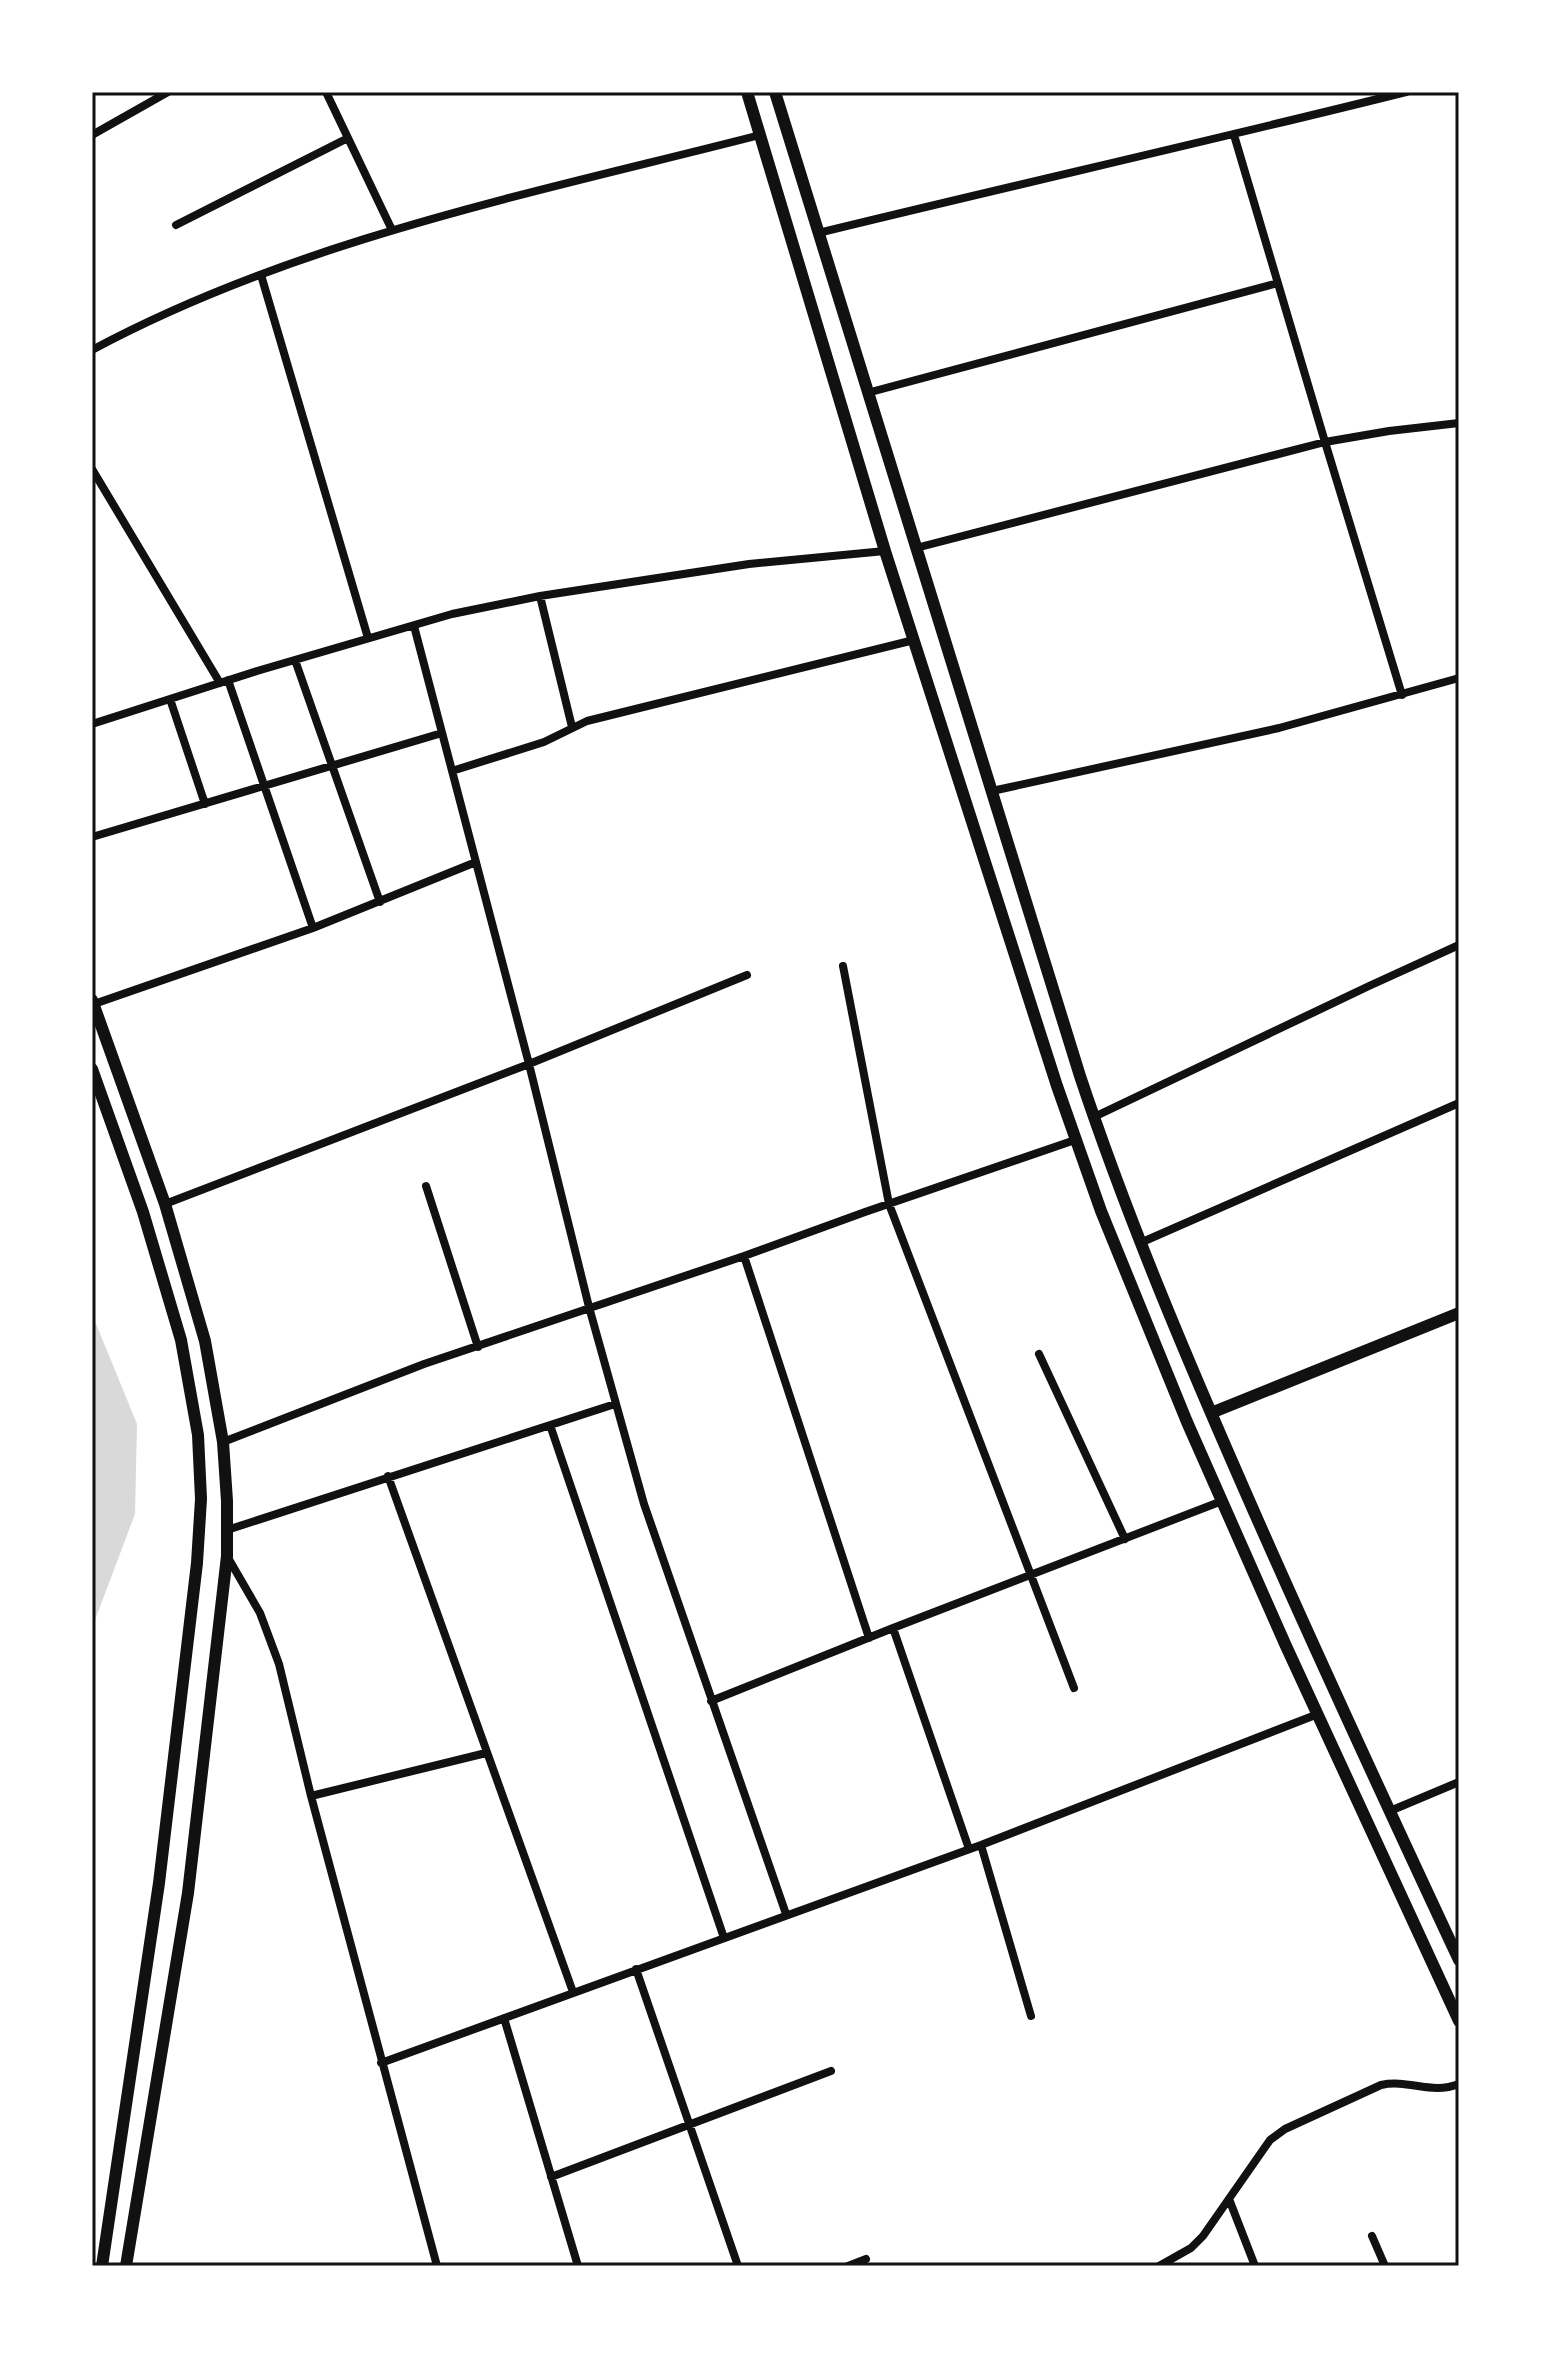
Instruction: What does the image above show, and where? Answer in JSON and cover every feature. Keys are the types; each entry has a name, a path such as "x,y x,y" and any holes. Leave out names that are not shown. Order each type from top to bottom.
{"street":[{"path":"92,135 168,92"},
{"path":"326,92 392,230"},
{"path":"747,92 885,551 1075,1140 1129,1282 1222,1501 1459,2021"},
{"path":"775,92 1094,1117 1140,1243 1308,1634 1459,1960"},
{"path":"818,233 1406,92"},
{"path":"92,350 159,315 261,275 392,230 760,135"},
{"path":"1234,135 1402,695"},
{"path":"176,225 348,138"},
{"path":"261,275 368,638"},
{"path":"867,393 1278,283"},
{"path":"916,548 1325,442 1459,423"},
{"path":"92,469 224,682 313,928"},
{"path":"92,724 452,614 540,596 749,564 885,551"},
{"path":"540,596 572,727"},
{"path":"414,626 615,1404 644,1504 786,1914"},
{"path":"452,771 544,742 587,721 914,640"},
{"path":"295,660 380,902"},
{"path":"992,791 1279,728 1459,678"},
{"path":"170,699 205,804"},
{"path":"92,837 442,733"},
{"path":"126,2266 188,1893 227,1530 223,1442 205,1341 165,1204 93,1002 313,928 476,862"},
{"path":"1011,941 1036,934"},
{"path":"1094,1117 1459,945"},
{"path":"843,966 889,1204 1074,1688"},
{"path":"165,1204 529,1064 747,975"},
{"path":"92,1069 143,1212 181,1340 200,1467 197,1563 159,1883 102,2266"},
{"path":"1140,1243 1459,1103"},
{"path":"223,1442 424,1364 1075,1140"},
{"path":"426,1186 478,1347"},
{"path":"744,1256 869,1638"},
{"path":"1211,1413 1459,1313"},
{"path":"1039,1354 1125,1539"},
{"path":"227,1530 615,1404"},
{"path":"550,1425 724,1938"},
{"path":"388,1476 573,1992"},
{"path":"711,1701 1222,1501"},
{"path":"197,1563 226,1561"},
{"path":"226,1561 260,1613 279,1664 381,2063 437,2266"},
{"path":"893,1628 969,1849"},
{"path":"1286,1646 1308,1634"},
{"path":"381,2063 981,1845 1318,1714"},
{"path":"311,1796 486,1753"},
{"path":"1390,1811 1459,1782"},
{"path":"981,1845 1031,2016"},
{"path":"636,1969 738,2266"},
{"path":"504,2018 578,2266"},
{"path":"551,2177 831,2071"},
{"path":"1159,2266 1191,2248 1203,2236 1270,2140 1285,2129 1381,2085 1393,2082 1436,2090 1459,2084"},
{"path":"1229,2199 1255,2266"},
{"path":"1372,2236 1385,2266"},
{"path":"848,2266 866,2259"}],"shaded area":[{"path":"92,1314 137,1424 135,1514 92,1628"}]}
